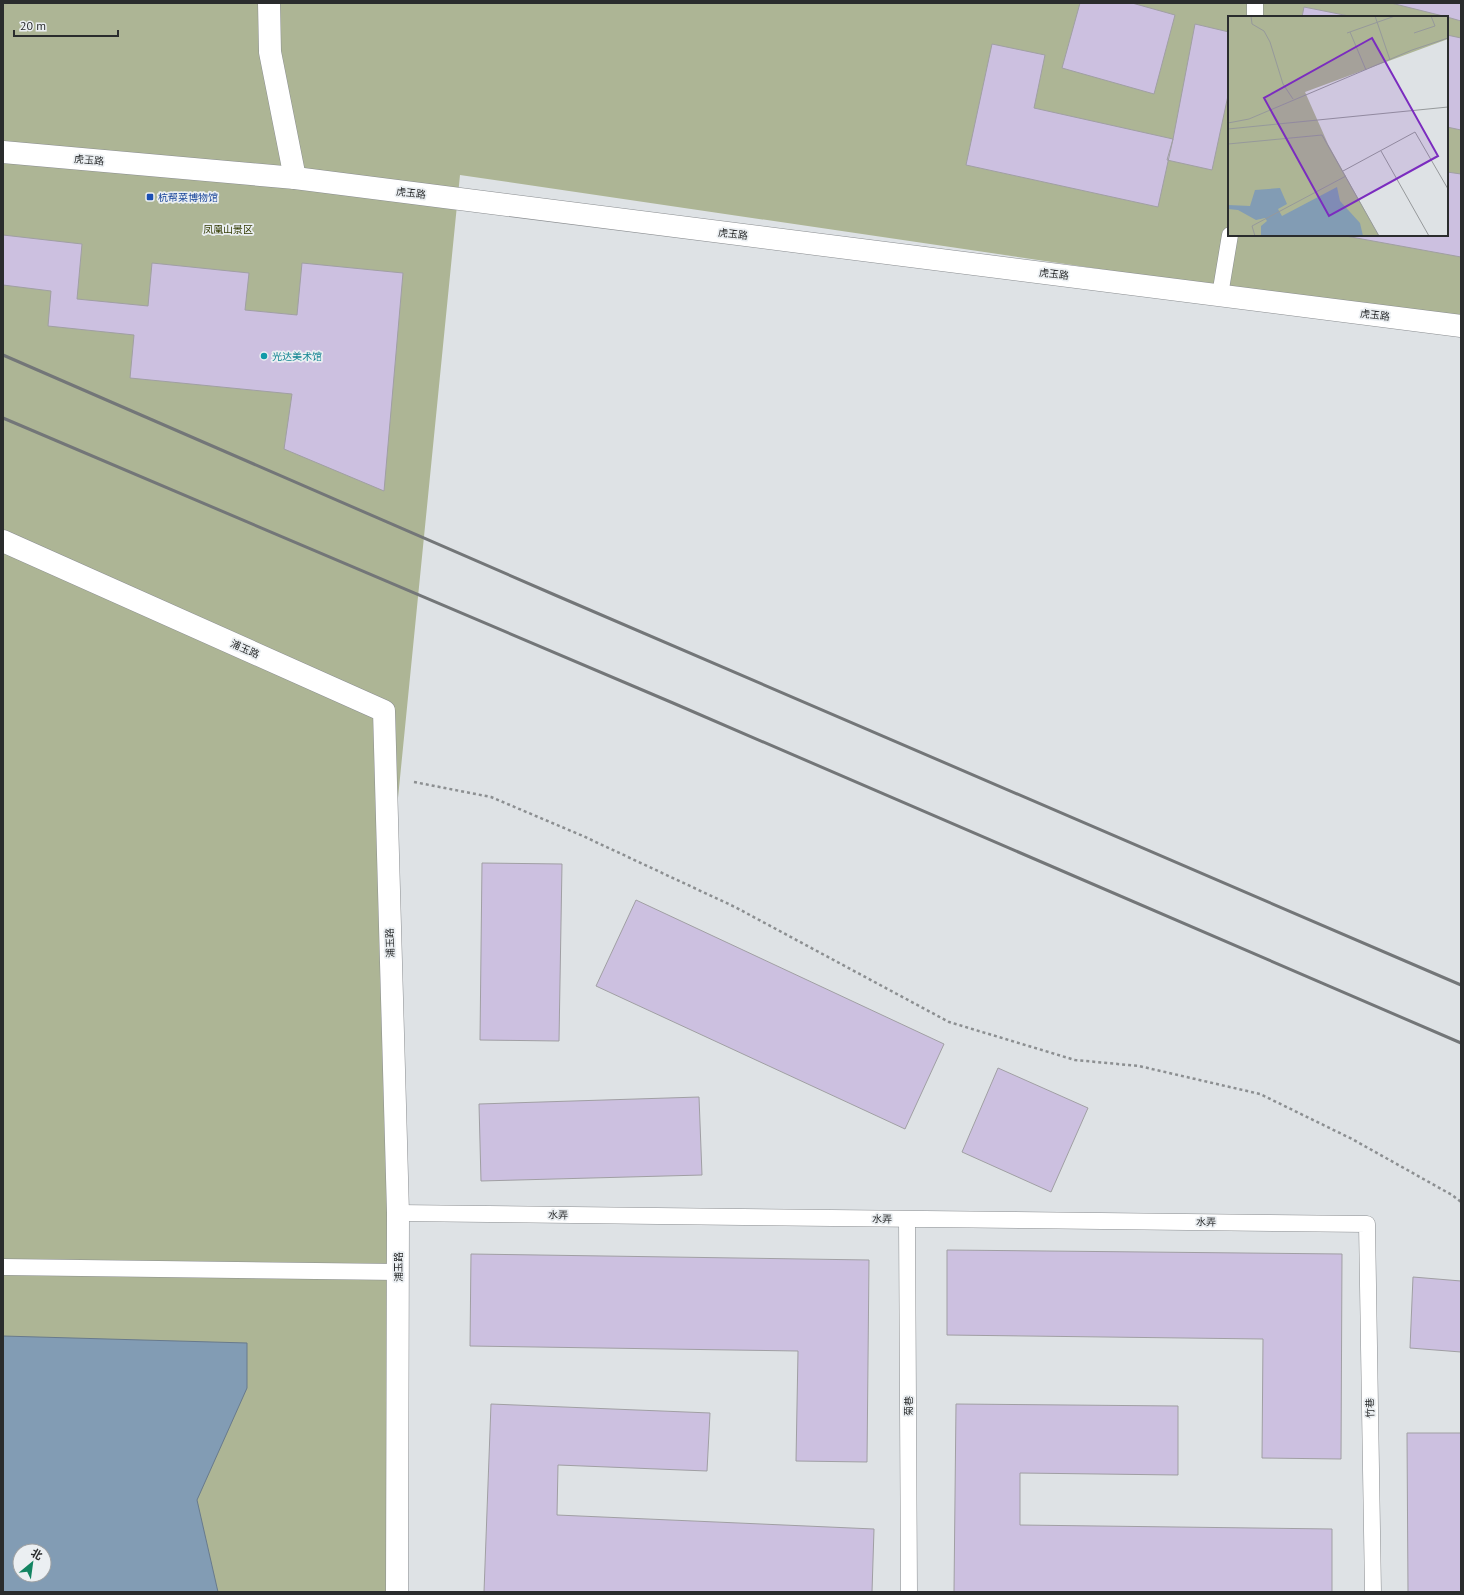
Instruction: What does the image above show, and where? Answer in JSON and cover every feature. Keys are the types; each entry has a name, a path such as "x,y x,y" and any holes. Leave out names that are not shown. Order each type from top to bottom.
{"street":[{"path":"269,3 270,52 295,178"},
{"name":"虎玉路","path":"3,152 295,178 1461,326"},
{"name":"浦玉路","path":"3,541 384,711 398,1213 397,1592"}],"lane":[{"path":"1255,3 1255,16"},
{"path":"1220,295 1230,236"},
{"name":"水弄","path":"398,1213 1367,1224"},
{"name":"菊巷","path":"907,1219 909,1592"},
{"name":"竹巷","path":"1367,1224 1373,1592"},
{"path":"3,1267 398,1272"}],"path":[{"path":"386,777 490,797 583,836 735,906 948,1022 1075,1060 1139,1066 1260,1094 1352,1139 1452,1195 1461,1202"}],"green space":[{"name":"凤凰山景区","path":"3,3 1461,3 1461,322 460,175 394,838 400,1592 3,1592"}],"water":[{"path":"3,1336 247,1343 247,1388 197,1500 218,1592 3,1592"}],"building":[{"path":"1080,3 1132,3 1175,15 1154,94 1062,68"},
{"path":"1391,3 1461,3 1461,21 1448,17 1448,16"},
{"path":"1304,7 1349,16 1302,16"},
{"path":"1195,24 1228,32 1228,96 1212,170 1167,160 1173,139"},
{"path":"1448,35 1461,38 1461,130 1448,127"},
{"path":"992,44 1045,55 1034,108 1173,139 1158,207 966,165"},
{"path":"1448,172 1461,174 1461,257 1346,236 1448,236"},
{"name":"光达美术馆","path":"3,235 82,244 77,299 148,306 152,263 249,273 245,310 297,315 302,263 403,273 384,491 284,449 292,394 130,378 134,335 48,326 51,291 3,285"},
{"path":"482,863 562,864 559,1041 480,1040"},
{"path":"636,900 944,1044 905,1129 596,986"},
{"path":"998,1068 1088,1108 1051,1192 962,1152"},
{"path":"699,1097 702,1175 481,1181 479,1104"},
{"path":"947,1250 1342,1254 1341,1459 1262,1458 1263,1339 947,1335"},
{"path":"471,1254 869,1260 867,1462 796,1461 798,1351 470,1346"},
{"path":"1413,1277 1461,1281 1461,1352 1410,1348"},
{"path":"491,1404 710,1413 707,1471 558,1465 557,1515 874,1529 872,1592 484,1592"},
{"path":"956,1404 1178,1406 1178,1475 1020,1473 1020,1525 1332,1529 1332,1592 954,1592"},
{"path":"1407,1433 1461,1433 1461,1592 1408,1592"}],"railway":[{"path":"3,355 555,595 1461,985"},
{"path":"3,418 673,703 1461,1043"}],"place":[{"name":"杭帮菜博物馆","path":"150,197"},
{"name":"光达美术馆","path":"264,356"}]}
